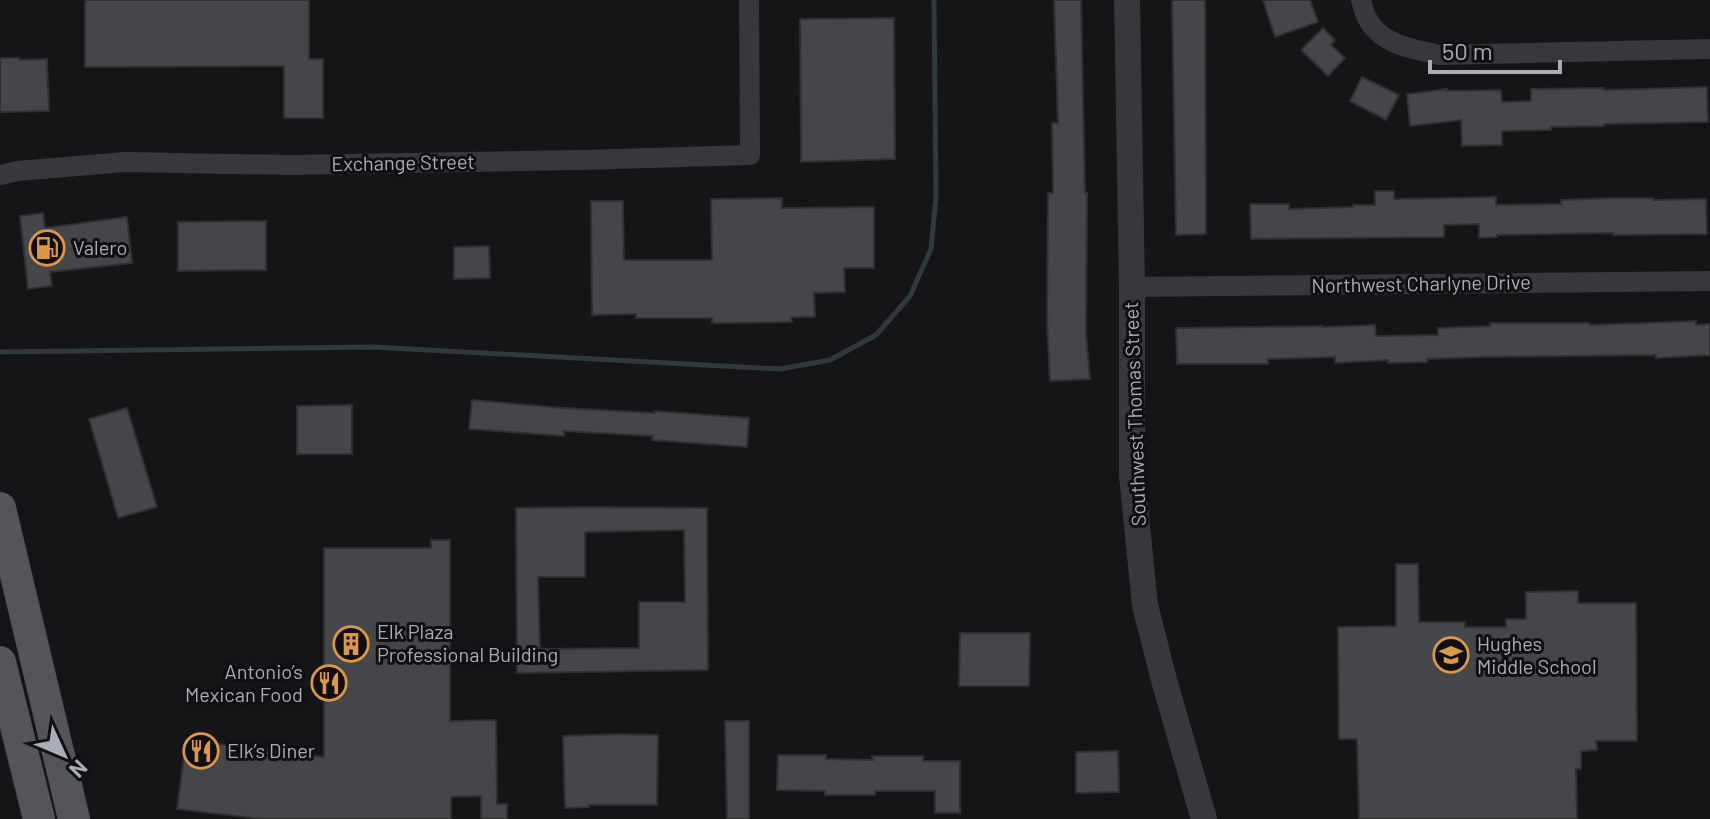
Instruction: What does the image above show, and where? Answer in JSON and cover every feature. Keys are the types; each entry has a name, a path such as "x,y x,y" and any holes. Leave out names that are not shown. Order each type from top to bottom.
{"main road":[{"path":"0,508 4,539 74,819"},
{"path":"0,585 22,662 42,685"},
{"path":"0,662 39,819"}],"street":[{"name":"Exchange Street","path":"0,175 125,162 290,165 750,155 749,0"},
{"name":"Southwest Thomas Street","path":"1127,0 1132,476 1145,605 1204,819"},
{"path":"1361,0 1367,19 1383,38 1439,55 1710,49"},
{"name":"Northwest Charlyne Drive","path":"1132,287 1710,281"}],"building":[{"path":"85,0 309,0 309,59 323,59 323,118 284,118 284,66 85,67"},
{"path":"1054,0 1081,0 1087,193 1086,334 1090,379 1050,381 1048,193 1053,193 1052,123 1058,123"},
{"path":"1172,0 1205,0 1206,234 1176,235"},
{"path":"1263,0 1310,0 1318,22 1275,37"},
{"path":"894,18 895,159 801,162 800,19"},
{"path":"1323,28 1335,40 1331,45 1345,58 1328,76 1301,50"},
{"path":"0,58 47,59 49,111 0,112"},
{"path":"1362,77 1399,95 1386,120 1350,101"},
{"path":"1707,87 1708,122 1604,124 1502,131 1502,145 1462,146 1461,120 1410,126 1407,94 1447,89 1501,90 1502,102 1531,101 1531,89"},
{"path":"1375,191 1394,191 1394,199 1496,197 1496,205 1561,204 1561,200 1613,198 1706,199 1707,234 1497,235 1479,238 1479,224 1444,225 1444,237 1251,239 1250,204 1289,204 1289,209 1375,205"},
{"path":"782,198 782,208 874,207 874,268 844,268 845,292 814,293 815,317 791,317 792,322 712,323 712,318 592,315 591,201 623,201 624,260 712,260 711,199"},
{"path":"43,213 45,228 127,217 132,263 50,272 52,286 28,289 20,216"},
{"path":"266,221 266,270 178,271 178,222"},
{"path":"489,246 490,278 454,279 454,247"},
{"path":"1696,321 1696,325 1710,324 1710,355 1656,358 1656,355 1483,357 1388,363 1388,360 1335,363 1335,357 1268,359 1268,364 1177,364 1176,328 1375,325 1376,336 1438,335 1438,328 1490,326 1490,323 1590,325"},
{"path":"472,400 749,418 747,447 652,440 653,436 564,431 564,436 469,429"},
{"path":"352,405 352,454 297,454 297,406"},
{"path":"127,408 157,507 118,518 89,419"},
{"path":"516,508 707,508 708,670 517,673","holes":["684,530 685,602 639,602 639,648 540,649 538,577 585,577 585,532"]},
{"path":"431,540 450,540 450,721 496,720 497,804 507,804 507,819 481,819 481,796 451,797 451,819 261,819 177,809 186,740 324,757 324,548 431,548"},
{"path":"1396,564 1418,564 1419,622 1465,622 1465,627 1506,627 1506,619 1526,619 1526,592 1578,591 1578,603 1636,603 1637,741 1596,741 1597,750 1581,751 1581,769 1576,769 1577,819 1359,819 1357,739 1339,739 1338,627 1396,626"},
{"path":"960,633 1030,633 1029,686 959,686"},
{"path":"725,721 749,721 749,819 727,819"},
{"path":"658,735 657,805 565,808 563,736"},
{"path":"1118,751 1119,792 1076,793 1076,752"},
{"path":"778,755 826,755 826,759 873,760 872,756 923,756 923,761 960,761 960,813 935,813 935,791 825,795 825,791 777,790"}],"waterway":[{"path":"0,352 373,347 780,369 830,360 876,335 910,296 931,249 936,197 934,0"}],"place":[{"name":"Valero","path":"47,248"},
{"name":"Elk Plaza Professional Building","path":"351,644"},
{"name":"Hughes Middle School","path":"1451,655"},
{"name":"Antonio’s Mexican Food","path":"329,683"},
{"name":"Elk’s Diner","path":"201,751"}]}
